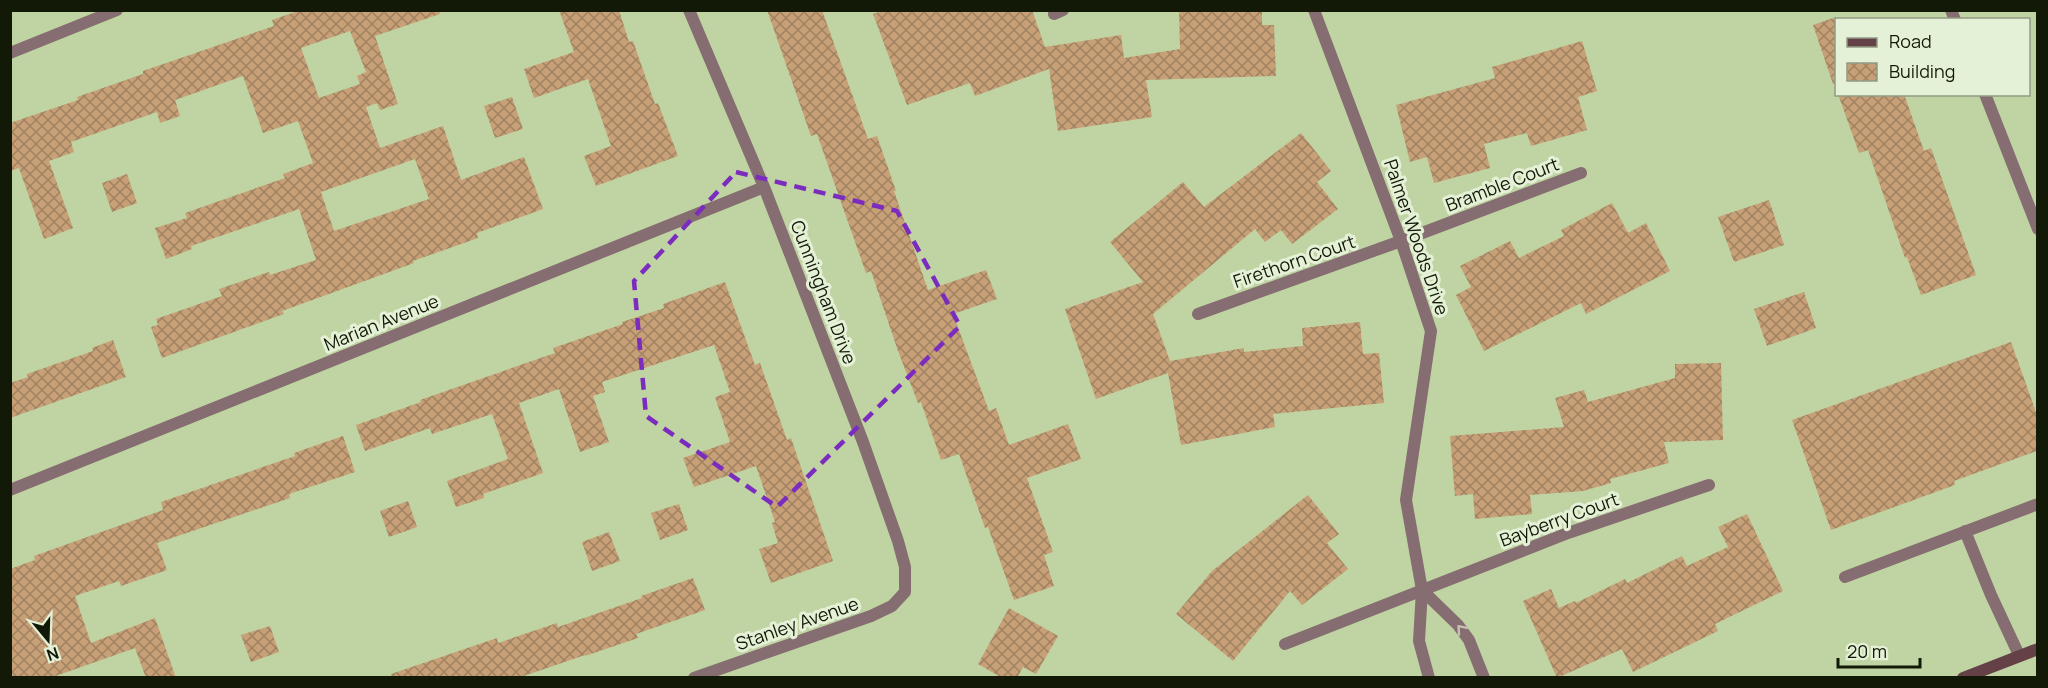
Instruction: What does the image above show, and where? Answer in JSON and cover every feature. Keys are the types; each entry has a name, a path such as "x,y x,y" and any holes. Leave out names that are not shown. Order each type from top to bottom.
{"main road":[{"path":"1962,678 2037,649"}],"street":[{"path":"10,53 117,10"},
{"name":"Cunningham Drive","path":"689,10 764,187 863,442 898,541 905,567 905,592"},
{"name":"Palmer Woods Drive","path":"1314,10 1401,241 1431,331 1406,500 1422,590 1419,641 1430,678"},
{"path":"1986,96 2037,229"},
{"name":"Bramble Court","path":"1401,241 1581,173"},
{"name":"Marian Avenue","path":"10,490 764,187"},
{"name":"Firethorn Court","path":"1198,314 1401,241"},
{"name":"Bayberry Court","path":"1422,590 1568,533 1709,485"},
{"path":"1845,577 2037,504"},
{"path":"1965,531 2019,656"},
{"path":"1285,644 1422,590 1469,639 1484,678"},
{"name":"Stanley Avenue","path":"694,678 871,616 892,606 905,592"}],"highlighted area":[{"path":"736,172 897,211 960,326 777,507 646,416 634,281"}],"building":[{"path":"301,10 439,10 440,14 375,36 398,104 380,110 377,103 366,107 380,148 443,126 461,180 524,157 543,209 477,233 478,238 282,311 284,314 162,358 151,327 158,325 156,319 222,296 219,289 269,272 270,275 316,260 299,209 191,246 192,249 166,259 155,228 187,218 185,213 285,178 283,174 313,163 298,121 263,133 243,76 175,100 180,116 160,123 157,112 71,142 74,152 49,161 73,228 44,239 19,168 10,171 10,123 78,100 77,97 143,74 143,71 274,26 272,20","holes":["350,31 366,72 357,76 360,84 319,98 301,48","415,159 429,199 334,231 321,192"]},
{"path":"559,10 619,10 629,42 633,41 655,104 658,103 678,156 596,186 584,156 611,146 588,79 534,98 524,69 574,52"},
{"path":"767,10 822,10 868,139 877,136 928,290 986,270 997,299 953,314 989,411 996,408 1009,445 1068,424 1081,459 1027,478 1053,552 1044,555 1054,586 1014,600 959,454 941,460 921,402 918,403 898,351 871,271 866,273 817,134 811,136"},
{"path":"885,10 1032,10 1045,47 1121,35 1124,58 1180,49 1179,11 1262,10 1262,25 1274,25 1276,76 1146,80 1152,117 1058,131 1049,69 975,96 970,83 907,105 873,14"},
{"path":"1836,17 1835,84 1833,84 1813,25"},
{"path":"1582,41 1597,91 1578,97 1587,130 1531,146 1527,133 1484,144 1490,168 1434,183 1427,157 1410,162 1396,105 1495,78 1492,67"},
{"path":"1839,96 1905,96 1924,151 1931,148 1976,275 1921,295 1907,257 1905,258 1868,150 1859,153"},
{"path":"512,97 523,129 495,138 484,106"},
{"path":"1301,133 1331,171 1317,182 1338,209 1292,244 1281,230 1265,242 1255,229 1153,314 1170,361 1244,348 1244,352 1303,346 1302,328 1360,322 1363,354 1379,353 1384,403 1273,414 1275,427 1181,445 1168,373 1096,399 1065,309 1143,282 1110,242 1183,182 1204,207"},
{"path":"127,174 137,203 112,212 102,183"},
{"path":"1769,200 1784,245 1734,262 1718,217"},
{"path":"1612,203 1628,233 1646,223 1670,271 1586,314 1581,303 1484,351 1456,295 1471,287 1460,266 1510,241 1519,258 1564,236 1561,230"},
{"path":"725,282 755,365 760,363 787,440 791,438 833,561 771,583 759,549 778,543 772,523 775,522 756,466 694,487 683,458 730,442 715,397 730,392 714,345 602,382 605,392 593,396 609,442 580,452 559,389 519,403 543,473 483,494 484,498 456,507 447,481 508,459 492,414 432,434 430,428 365,451 356,425 555,353 553,348 623,324 622,322 664,308 663,304"},
{"path":"1804,292 1816,328 1767,346 1754,309"},
{"path":"113,340 126,377 10,418 10,383 28,377 27,374 93,351 92,348"},
{"path":"2011,342 2037,415 2037,451 1954,481 1955,485 1831,530 1792,420"},
{"path":"1721,363 1723,440 1664,442 1669,463 1610,479 1611,483 1583,491 1530,495 1532,514 1475,519 1473,494 1455,496 1450,436 1564,427 1555,398 1584,390 1588,402 1675,378 1675,364"},
{"path":"343,436 355,472 289,494 290,498 157,543 167,570 121,586 119,581 75,596 91,643 155,618 176,678 146,678 135,648 50,678 10,678 10,569 35,560 34,556 163,510 161,502 295,456 294,453"},
{"path":"1308,495 1339,534 1327,543 1348,569 1302,605 1290,591 1233,661 1176,614 1212,571"},
{"path":"408,501 417,527 389,537 380,511"},
{"path":"679,504 688,530 660,540 651,513"},
{"path":"1747,514 1783,591 1715,624 1718,631 1633,672 1622,649 1557,678 1523,601 1551,589 1559,608 1575,601 1576,603 1625,579 1627,583 1682,556 1687,566 1728,547 1718,527"},
{"path":"609,532 620,561 592,571 582,542"},
{"path":"693,578 705,610 636,634 638,638 585,656 518,678 392,678 391,674 497,638 498,643 557,623 558,627"},
{"path":"1009,608 1058,636 1036,674 1023,667 1017,678 1002,678 978,664"},
{"path":"270,626 279,652 251,662 241,635"}]}
